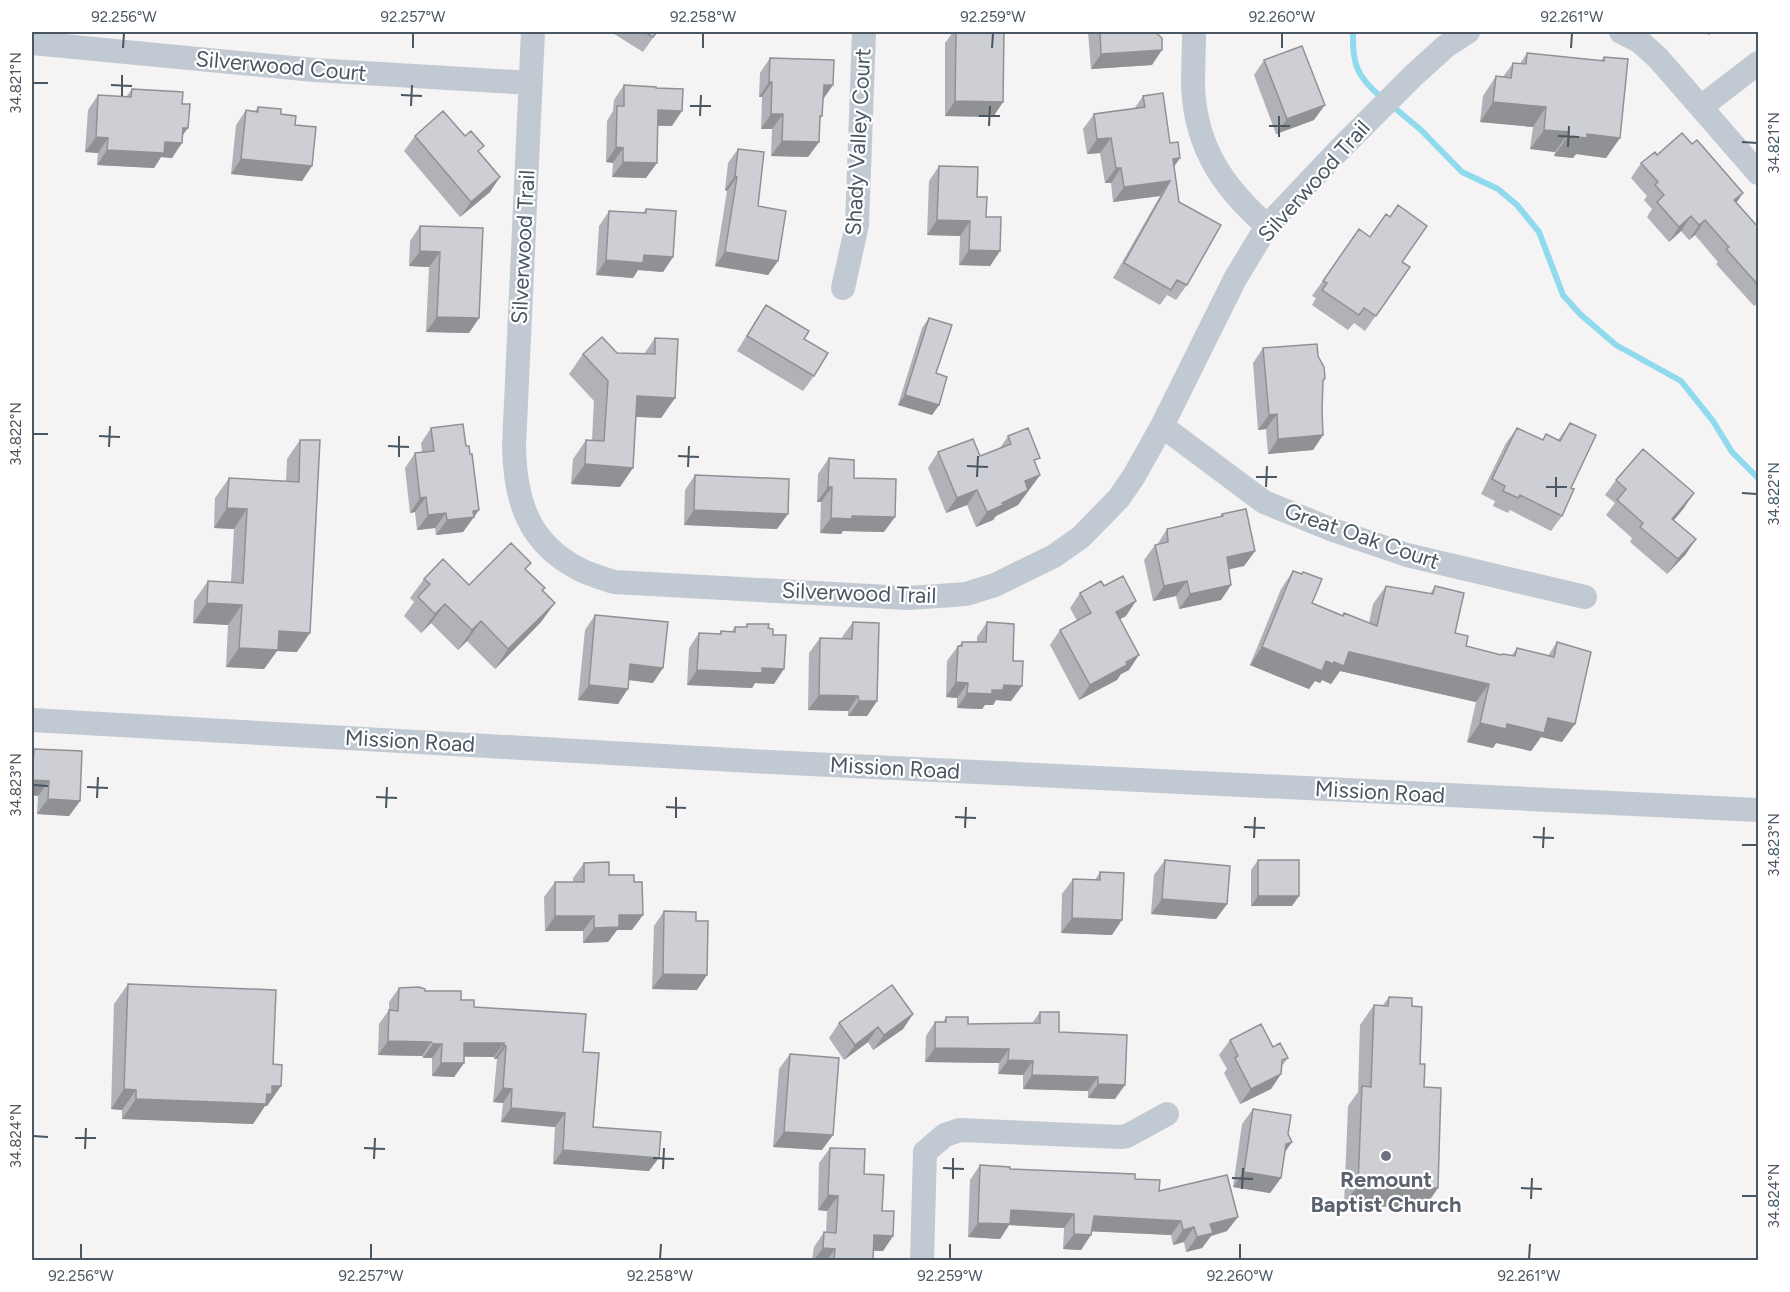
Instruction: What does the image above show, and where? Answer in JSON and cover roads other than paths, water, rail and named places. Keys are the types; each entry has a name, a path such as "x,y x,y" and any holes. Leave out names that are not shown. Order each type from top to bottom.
{"street":[{"name":"Silverwood Trail","path":"533,32 514,477 524,511 539,537 555,553 579,570 614,582 906,598 966,594 995,585 1054,556 1081,537 1119,498 1162,426 1235,279 1267,226 1414,75 1446,46 1468,32"},
{"name":"Shady Valley Court","path":"843,288 857,225 864,32"},
{"path":"1194,32 1193,89 1200,131 1212,161 1224,182 1242,204 1267,226"},
{"path":"1621,32 1640,41 1658,58 1758,173"},
{"name":"Silverwood Court","path":"32,43 325,71 531,83"},
{"path":"1701,107 1758,63"},
{"name":"Great Oak Court","path":"1162,426 1264,502 1333,531 1407,555 1585,597"},
{"name":"Mission Road","path":"32,720 758,761 1758,810"},
{"path":"922,1260 925,1152 945,1136 960,1130 1127,1136 1167,1114"}],"waterway":[{"path":"1353,32 1355,61 1358,69 1367,83 1382,98"},
{"path":"1390,104 1421,130 1462,172 1498,189 1517,205 1539,232 1563,295 1580,314 1616,345 1681,381 1713,421 1732,452 1758,478"}],"place":[{"name":"Remount Baptist Church","path":"1386,1156"}]}
